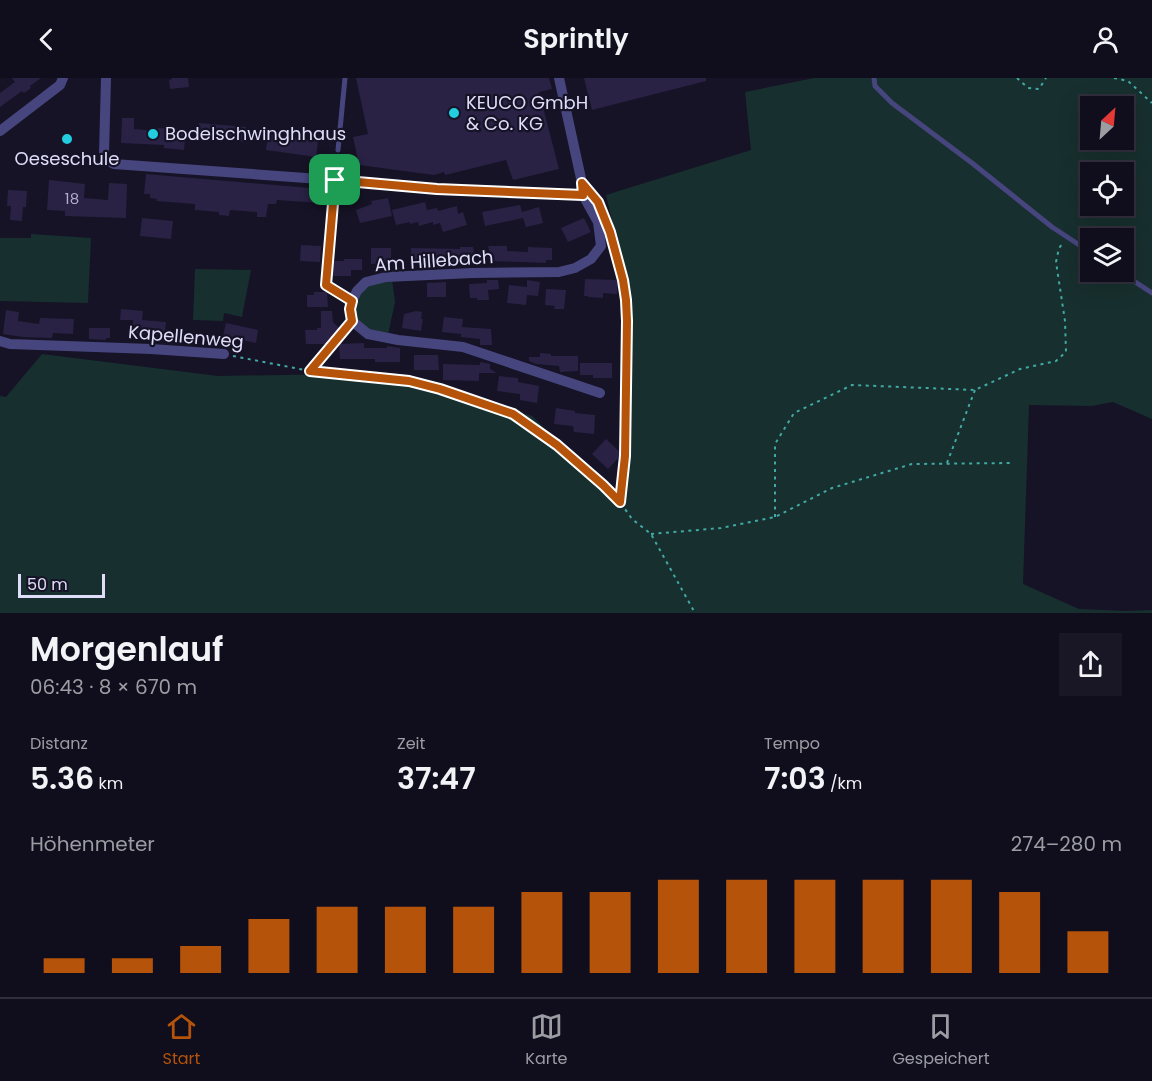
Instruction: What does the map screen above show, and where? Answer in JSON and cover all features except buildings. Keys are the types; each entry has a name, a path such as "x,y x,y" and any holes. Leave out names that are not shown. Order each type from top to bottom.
{"street":[{"path":"106,78 104,154 106,160 114,164 437,189 583,195 559,78"},
{"path":"0,131 60,80"},
{"name":"Am Hillebach","path":"352,301 357,291 366,282 386,277 559,272 575,268 591,259 601,246 598,222 583,195"},
{"path":"352,301 350,309 352,321 368,334 463,347 600,393"},
{"name":"Kapellenweg","path":"0,341 20,344 224,354"}],"lane":[{"path":"338,150 345,78"},
{"path":"874,78 875,86 914,121 972,163 1052,227 1080,245"},
{"path":"1134,281 1152,293"}],"path":[{"path":"1017,78 1028,88 1039,89 1046,78"},
{"path":"1114,78 1128,81 1152,103"},
{"path":"335,180 326,285 352,301"},
{"path":"610,232 623,280 627,321 625,456 620,502"},
{"path":"776,518 775,444 794,413 852,385 975,390 1020,369 1056,362 1066,352 1065,321 1056,262 1059,248 1067,237"},
{"path":"310,371 352,321"},
{"name":"Kapellenweg","path":"224,354 310,371 409,381 513,414 557,445 603,485 620,502 632,519 651,534 695,613"},
{"path":"947,464 975,390"},
{"path":"651,534 721,528 776,518 832,488 912,464 1014,463"}],"green space":[{"path":"814,78 1152,78 1152,419 1113,402 1092,406 1029,405 1023,584 1079,609 1152,610 1152,613 0,613 0,396 6,397 42,354 218,376 395,373 532,416 619,501 628,450 629,300 606,195 751,150 745,92"},
{"path":"31,234 91,238 88,303 0,301 0,238 31,238"},
{"path":"195,269 251,270 242,317 224,313 223,321 193,320"},
{"path":"392,279 395,302 388,335 372,332 354,320 357,295 366,285"}],"place":[{"name":"KEUCO GmbH & Co. KG","path":"454,113"},
{"name":"Bodelschwinghhaus","path":"153,134"},
{"name":"Oeseschule","path":"67,139"}],"route":[{"path":"335,180 437,189 583,195 582,183 598,202 610,232 626,300 625,456 620,502 557,445 513,414 409,381 310,371 352,321 350,309 352,301 326,285 335,180"}]}
